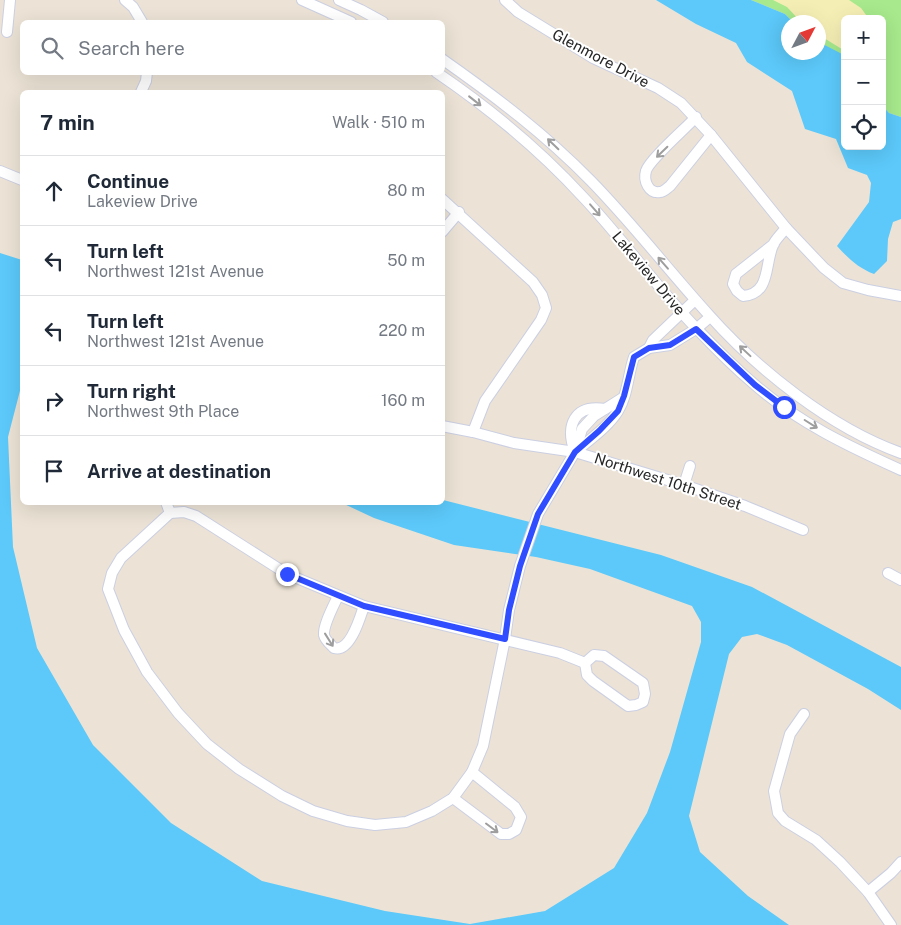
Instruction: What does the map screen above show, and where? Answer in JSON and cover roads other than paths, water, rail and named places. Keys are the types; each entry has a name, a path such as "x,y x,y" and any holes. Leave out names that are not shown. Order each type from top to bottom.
{"street":[{"path":"7,32 10,0"},
{"path":"125,0 133,7 141,20"},
{"path":"302,0 347,20"},
{"path":"339,0 380,20"},
{"name":"Glenmore Drive","path":"506,0 518,12 593,58 666,93 682,103 711,135 786,228 824,268 843,283 901,296"},
{"name":"Lakeview Drive","path":"445,61 494,95 544,135 592,182 710,317 744,351 782,383 835,422 901,453"},
{"path":"142,90 147,75"},
{"name":"Lakeview Drive","path":"440,75 501,120 583,196 696,329 755,385 784,407 826,434 901,470"},
{"path":"696,118 653,160 646,170 645,179 648,188 654,192 662,192 670,186 711,135"},
{"path":"0,171 20,179"},
{"path":"445,201 459,212 533,282 542,295 546,308 541,320 485,401 473,432"},
{"path":"445,228 459,212"},
{"path":"774,244 763,286 751,296 744,296 737,291 734,284 736,274 774,244 786,228"},
{"path":"649,348 653,340 695,300"},
{"path":"585,663 560,653 505,639 364,606 287,574 196,516 184,512 170,513 121,558 112,573 108,589 124,630 147,672 178,713 207,744 240,769 282,796 313,811 347,821 375,826 406,822 432,811 453,798 472,772 483,746 505,639 509,610 520,566 538,514 575,452 618,411 634,357 649,348 670,345 696,329 710,317"},
{"path":"575,452 570,440 572,423 581,413 596,407 605,409 624,396"},
{"name":"Northwest 10th Street","path":"445,427 514,443 575,452 684,485 745,506 803,530"},
{"path":"684,485 690,466"},
{"path":"167,505 170,513"},
{"path":"888,573 901,580"},
{"path":"338,596 326,623 324,634 326,640 334,648 340,648 348,643 364,606"},
{"path":"594,655 604,656 643,683 645,694 643,702 628,706 593,681 587,675 585,663 594,655"},
{"path":"804,714 790,734 774,791 778,813 785,821 816,840 840,862 868,892 891,925"},
{"path":"453,798 500,834 510,834 516,830 521,817 515,808 472,772"},
{"path":"868,892 892,874 901,862"}],"water":[{"path":"656,0 751,0 786,15 781,15 781,60 826,60 826,46 841,53 841,150 886,150 886,110 889,113 901,117 901,219 893,222 888,239 887,261 874,274 863,269 837,246 869,202 871,183 867,175 848,168 836,139 805,129 792,91 747,62 736,43 696,24"},
{"path":"0,253 20,259 20,391 8,437 13,547 37,648 93,745 171,823 262,881 385,911 470,924 545,911 614,868 647,813 670,752 701,642 701,622 692,606 590,569 536,557 454,545 374,518 346,505 445,505 445,501 661,555 752,587 901,667 901,710 868,689 787,645 757,634 742,637 729,654 689,816 700,852 748,896 789,925 0,925"}]}
